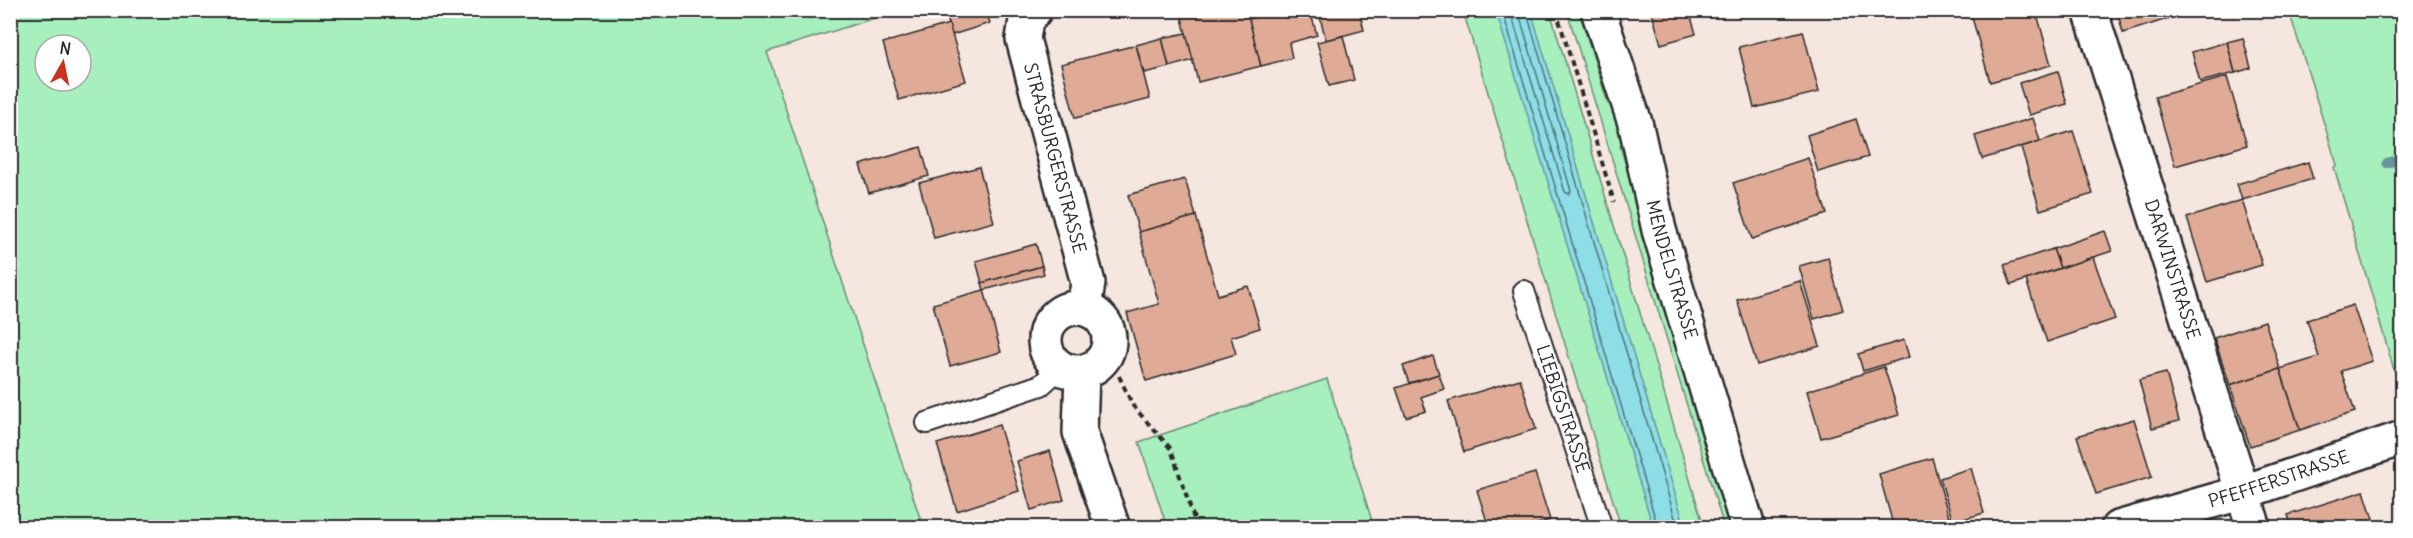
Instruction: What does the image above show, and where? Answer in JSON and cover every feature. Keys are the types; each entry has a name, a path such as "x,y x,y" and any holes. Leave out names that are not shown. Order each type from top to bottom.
{"street":[{"name":"STRASBURGERSTRASSE","path":"1035,10 1026,20 1023,39 1088,283 1084,308"},
{"name":"MENDELSTRASSE","path":"1598,10 1636,126 1659,230 1748,528"},
{"name":"DARWINSTRASSE","path":"2090,10 2254,528"},
{"path":"1084,308 1094,312 1103,320 1110,341 1107,352 1101,362 1093,368 1071,370 1052,360 1046,350 1044,339 1047,328 1061,311 1084,308"},
{"path":"1071,370 1080,432 1113,528"},
{"name":"PFEFFERSTRASSE","path":"2118,528 2244,492 2403,438"}],"lane":[{"name":"LIEBIGSTRASSE","path":"1524,291 1602,528"},
{"path":"927,423 1041,385 1071,370"}],"path":[{"path":"1107,352 1133,406 1171,449 1197,528"}],"green space":[{"path":"10,11 897,11 767,52 923,527 11,527"},
{"path":"1463,11 1550,11 1704,527 1621,527"},
{"path":"1567,11 1579,11 1608,104 1618,102 1631,143 1620,146 1736,527 1724,527"},
{"path":"2289,11 2402,11 2402,397 2334,167 2337,165"},
{"path":"1327,379 1374,527 1167,527 1139,442"}],"water":[{"path":"1496,11 1531,11 1685,527 1653,527"}],"building":[{"path":"945,10 986,10 990,23 952,35"},
{"path":"1180,10 1247,10 1261,66 1198,82"},
{"path":"1282,10 1310,10 1317,35 1289,43 1292,58 1261,66 1249,19"},
{"path":"1318,10 1359,10 1364,30 1326,40"},
{"path":"1651,10 1689,10 1696,34 1661,44"},
{"path":"1970,10 2036,10 2051,65 1990,82"},
{"path":"2117,10 2179,10 2180,15 2123,33"},
{"path":"949,24 966,81 899,100 883,43"},
{"path":"1803,31 1819,92 1754,108 1739,47"},
{"path":"1186,33 1193,60 1169,67 1162,38"},
{"path":"1343,36 1354,80 1329,86 1317,42"},
{"path":"1162,38 1169,67 1144,73 1136,45"},
{"path":"2243,38 2251,68 2235,73 2227,42"},
{"path":"2227,42 2235,73 2200,82 2192,52"},
{"path":"1136,45 1150,99 1075,118 1061,64"},
{"path":"2058,71 2067,104 2029,115 2019,83"},
{"path":"2227,77 2247,145 2175,166 2155,97"},
{"path":"2033,118 2040,141 1982,159 1975,136"},
{"path":"1856,119 1868,157 1818,172 1807,135"},
{"path":"2073,131 2093,194 2040,210 2021,147"},
{"path":"921,147 929,176 869,193 860,165"},
{"path":"1808,158 1827,214 1752,239 1733,183"},
{"path":"2308,162 2313,179 2242,200 2237,184"},
{"path":"979,167 994,222 934,238 919,183"},
{"path":"1185,179 1196,216 1139,232 1128,195"},
{"path":"2242,200 2262,265 2207,282 2187,218"},
{"path":"1196,216 1218,295 1248,286 1260,328 1231,337 1236,354 1146,381 1127,313 1159,304 1139,232"},
{"path":"2105,231 2112,251 2060,268 2053,249"},
{"path":"1036,244 1042,266 982,283 976,261"},
{"path":"2053,249 2060,268 2011,285 2004,265"},
{"path":"2093,257 2115,319 2047,342 2026,280"},
{"path":"1828,258 1843,310 1814,319 1799,266"},
{"path":"1042,266 1044,274 984,290 982,283"},
{"path":"1800,281 1820,346 1757,365 1737,300"},
{"path":"984,290 1001,352 950,366 933,304"},
{"path":"2353,305 2372,361 2341,371 2355,412 2300,430 2280,369 2319,357 2307,320"},
{"path":"2265,321 2280,369 2230,385 2214,338"},
{"path":"1904,340 1909,357 1863,371 1858,354"},
{"path":"1433,356 1439,374 1409,383 1403,366"},
{"path":"1884,367 1899,415 1821,438 1807,391"},
{"path":"2280,369 2300,430 2250,446 2230,385"},
{"path":"2166,373 2179,421 2152,428 2139,380"},
{"path":"1439,374 1444,389 1421,397 1426,411 1406,417 1396,388"},
{"path":"1520,379 1536,429 1464,452 1448,401"},
{"path":"2134,419 2152,477 2096,494 2077,436"},
{"path":"999,425 1019,491 957,511 937,444"},
{"path":"1050,451 1064,500 1031,510 1017,461"},
{"path":"1932,458 1952,528 1894,528 1879,474"},
{"path":"1971,468 1984,513 1953,522 1940,478"},
{"path":"1535,473 1550,520 1525,528 1489,528 1477,490"},
{"path":"2364,491 2376,528 2292,528 2288,515"}],"waterway":[{"path":"2387,163 2402,158"}]}
